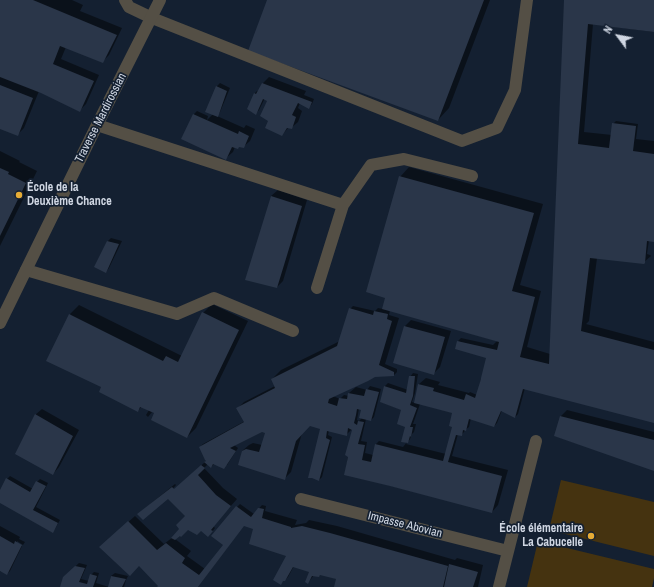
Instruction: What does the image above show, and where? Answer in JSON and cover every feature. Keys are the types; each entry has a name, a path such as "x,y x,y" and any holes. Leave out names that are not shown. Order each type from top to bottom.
{"street":[{"path":"125,0 129,7 152,18 462,141 497,128 515,90 528,0"},
{"name":"Traverse Mardirossian","path":"0,323 160,0"},
{"path":"97,125 343,205"},
{"path":"317,288 343,205 371,165 404,160 472,176"},
{"path":"26,270 177,314 214,298 293,331"},
{"path":"499,587 536,440"},
{"name":"Impasse Abovian","path":"301,499 508,551"}],"shaded area":[{"path":"561,480 654,502 654,556 549,530"},
{"path":"538,541 654,569 652,587 527,587"}],"building":[{"path":"0,0 33,0 117,35 103,63 60,46 53,64 94,81 80,112 41,93 0,77"},
{"path":"267,0 484,0 438,121 248,51"},
{"path":"564,0 654,0 654,32 588,24 578,144 609,148 612,123 636,126 633,151 654,154 654,242 647,241 644,264 590,258 581,331 654,350 654,423 523,389 515,418 501,411 494,427 469,419 466,431 463,430 462,436 456,435 448,462 502,476 492,513 344,475 348,457 345,455 352,430 348,428 347,436 327,431 326,438 330,440 319,481 308,478 320,429 310,426 296,441 285,480 238,465 242,451 246,449 259,452 265,433 262,432 230,448 236,451 224,469 213,464 211,468 204,462 206,461 199,447 244,422 236,408 275,388 271,379 337,346 349,308 373,315 374,311 388,314 387,319 392,321 379,365 394,372 394,376 375,377 329,399 328,403 337,406 339,398 347,399 348,393 364,396 366,389 379,392 371,421 359,418 361,410 357,409 354,423 357,425 358,421 364,422 358,444 365,445 362,460 371,462 375,444 443,461 452,427 449,426 452,413 414,403 418,384 434,388 433,391 464,400 466,394 475,398 486,358 455,349 457,341 497,350 499,342 382,309 385,298 366,292 399,176 534,213 512,291 535,297 520,357 549,364"},
{"path":"262,83 312,102 309,109 298,103 292,115 296,117 292,129 287,128 282,136 265,128 268,121 260,116 267,101 263,99 256,115 247,109 254,93 256,94"},
{"path":"0,85 33,98 18,136 0,129"},
{"path":"216,86 227,91 218,117 205,112"},
{"path":"193,114 238,134 239,131 249,136 244,148 239,147 238,149 232,147 226,160 181,139"},
{"path":"0,168 26,183 0,236"},
{"path":"271,196 302,206 277,288 245,280"},
{"path":"107,241 119,244 106,273 94,267"},
{"path":"202,312 239,330 187,438 151,420 154,413 140,407 138,412 99,392 101,387 46,361 69,314 163,361 166,356 178,362"},
{"path":"404,326 445,337 434,375 393,363"},
{"path":"409,376 415,376 413,396 410,405 417,408 410,427 413,427 408,443 401,442 405,427 397,424 401,410 380,402 384,386 406,393"},
{"path":"35,414 73,436 53,475 15,454"},
{"path":"560,416 654,440 654,471 554,436"},
{"path":"201,465 205,468 198,475 216,495 231,506 211,530 213,531 208,537 201,531 197,535 188,530 181,537 180,536 175,540 171,538 179,529 176,525 185,516 168,499 143,520 137,514 172,487 174,489"},
{"path":"6,478 30,492 36,481 46,486 33,510 58,523 53,533 0,503 0,490"},
{"path":"236,506 251,517 258,508 264,509 262,518 291,528 302,526 448,566 443,587 334,587 336,579 320,575 319,577 312,576 308,584 305,582 309,572 293,567 281,585 273,580 286,556 249,544 253,529 244,526 198,587 157,587 158,586 139,566 130,576 99,547 128,521 157,550 166,543 185,558 182,563 199,575 223,545 211,536"},
{"path":"0,536 14,544 15,541 22,545 7,575 0,571"},
{"path":"449,564 478,572 473,587 444,587"},
{"path":"75,566 85,568 79,582 87,584 90,574 97,576 93,587 60,587 63,577"},
{"path":"111,576 126,579 122,587 108,587"}],"place":[{"name":"École de la Deuxième Chance","path":"19,195"},
{"name":"École élémentaire La Cabucelle","path":"591,536"}]}
